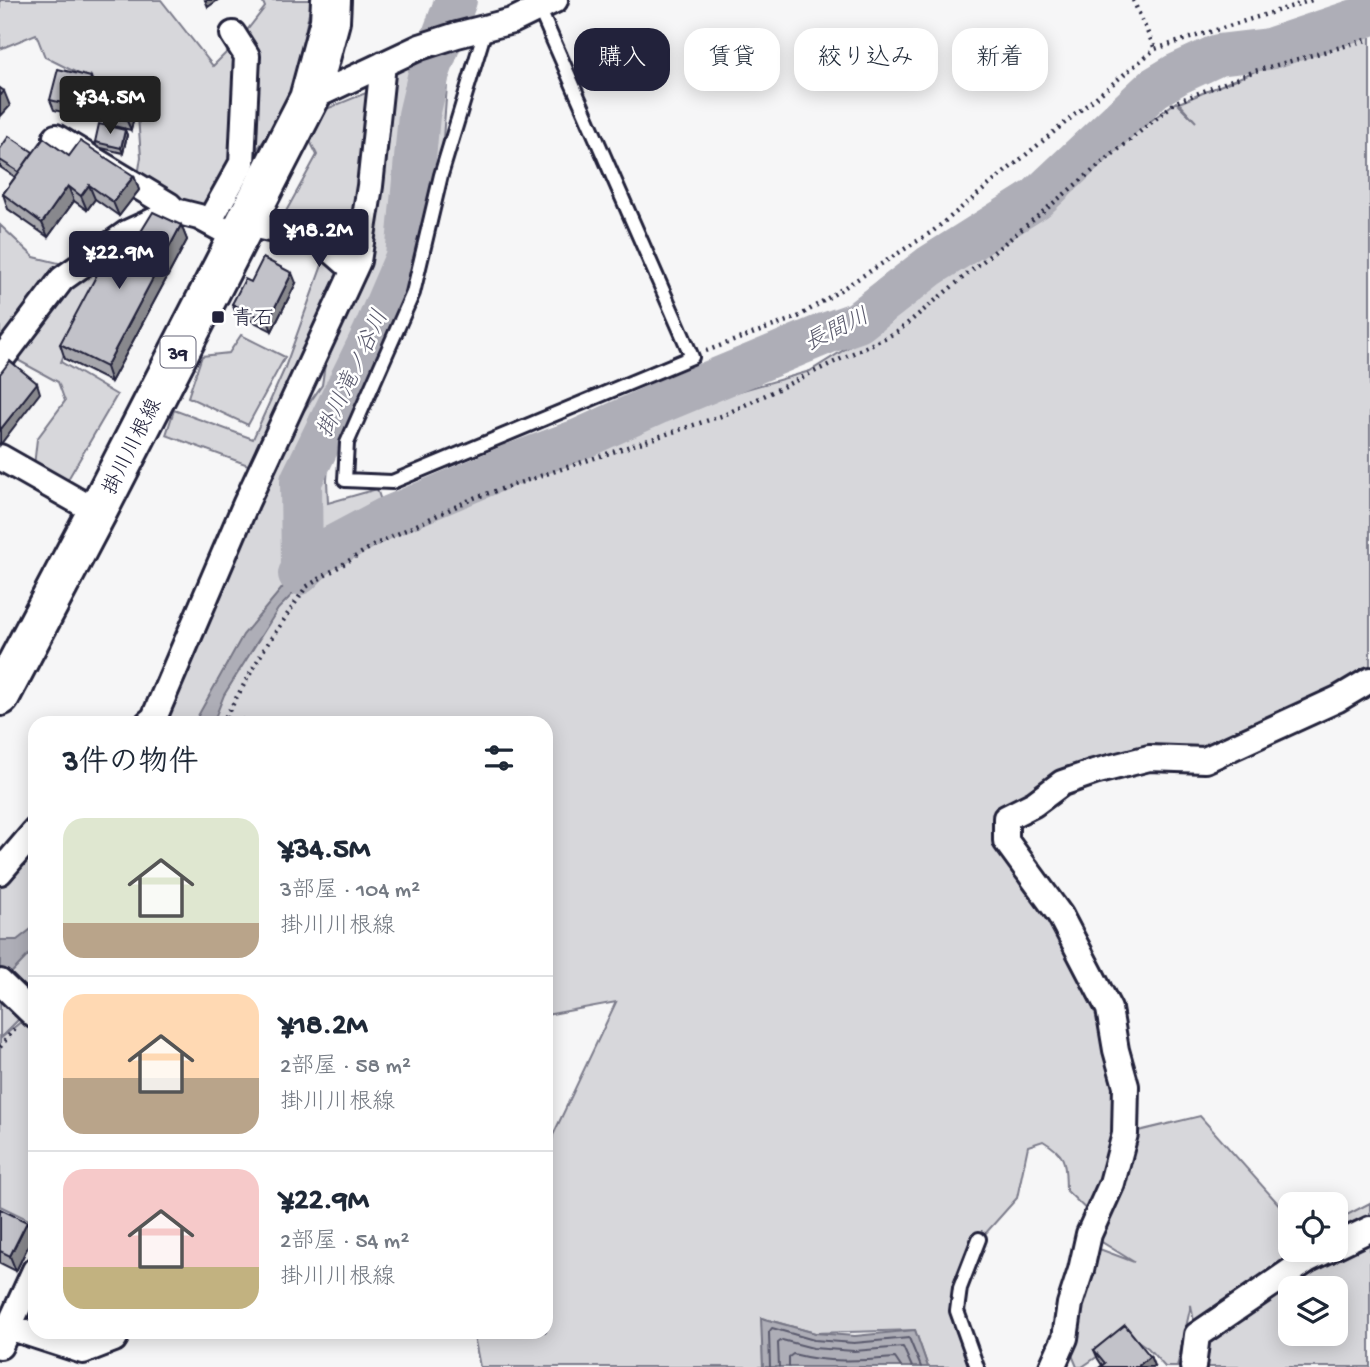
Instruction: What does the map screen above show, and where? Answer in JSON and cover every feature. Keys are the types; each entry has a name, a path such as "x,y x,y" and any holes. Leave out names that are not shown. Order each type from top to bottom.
{"main road":[{"name":"掛川川根線","path":"0,696 223,265 231,228 309,99 330,21 331,0"}],"street":[{"path":"309,99 420,47 512,21 547,4"},
{"path":"231,228 242,163 247,56 233,34"},
{"path":"155,716 246,503 358,261 383,64"},
{"path":"56,137 175,211 231,228 313,234 354,270"},
{"path":"4,349 62,279 127,233 175,211"},
{"path":"0,457 97,512"},
{"path":"1052,1367 1065,1338 1070,1304 1089,1234 1112,1184 1119,1159 1125,1135 1126,1086 1109,1009 1060,915 1006,841 1006,818 1034,804 1062,783 1094,772 1149,758 1205,760 1338,699 1370,680"},
{"path":"0,872 28,839"},
{"path":"0,982 28,1009"},
{"path":"1348,1240 1370,1229"},
{"path":"1194,1367 1197,1335 1304,1262"},
{"path":"28,1285 4,1336 83,1351 114,1339"}],"lane":[{"path":"486,27 440,175 413,293 347,443 345,480 392,482 692,357 547,4"},
{"path":"977,1367 957,1311 960,1288 979,1239"}],"path":[{"path":"1133,0 1155,48"},
{"path":"692,357 798,317 933,231 1155,48 1312,0"},
{"path":"226,716 266,646 306,587 376,544 474,498 724,415 897,332 1175,102 1255,71 1370,38"}],"shaded area":[{"path":"0,0 161,0 213,66 241,38 265,7 262,0 312,0 288,110 243,167 216,217 168,204 138,176 141,157 137,103 45,57 36,34 0,49"},
{"path":"1370,23 1370,679 1205,760 1149,758 1003,818 1095,981 1126,1134 1200,1116 1278,1204 1278,1262 1348,1262 1348,1214 1370,1203 1370,1367 1208,1367 1201,1362 1191,1305 1177,1367 1165,1367 1148,1348 1129,1335 1082,1367 1077,1367 1065,1338 1097,1248 1134,1262 1089,1234 1096,1219 1066,1190 1064,1161 1057,1151 1043,1141 1028,1146 1017,1198 976,1244 958,1305 977,1367 928,1367 915,1330 815,1333 762,1318 763,1367 480,1367 475,1339 553,1339 553,1135 616,1002 553,1014 553,716 139,716 150,703 260,473 322,385 326,357 259,469 166,435 174,410 253,439 284,370 325,257 356,264 394,73 435,56 449,58 438,206 413,293 353,401 329,451 328,503 377,489 387,518 578,440 810,371 887,323 964,260 1034,217 1103,156 1176,102 1196,122 1179,103"},
{"path":"378,88 352,259 279,224 317,155 308,137 319,112"},
{"path":"0,225 34,257 59,263 0,344"},
{"path":"103,259 61,362 117,395 67,481 34,466 37,439 65,401 58,382 12,357 88,270"},
{"path":"241,335 285,357 248,425 188,397 202,356 229,353"},
{"path":"28,839 28,1010 0,1038 0,872"},
{"path":"23,1020 28,1024 28,1220 0,1206 0,1039"}],"water":[{"path":"355,530 278,609 224,695 216,716 198,716 243,635 313,551"},
{"path":"28,931 28,955 0,985 0,940 17,940"},
{"path":"761,1318 815,1333 855,1336 915,1330 928,1367 763,1367"}],"building":[{"path":"58,69 91,77 84,108 50,100"},
{"path":"108,88 134,93 127,121 101,115"},
{"path":"99,124 125,130 121,148 95,142"},
{"path":"9,136 33,152 19,172 0,160 0,149"},
{"path":"44,138 69,156 80,141 134,176 113,202 89,185 81,196 68,186 42,223 3,194"},
{"path":"153,212 181,225 106,367 60,344 117,237 134,243"},
{"path":"263,258 292,273 268,321 232,304 245,279 251,282"},
{"path":"10,361 37,383 0,430 0,374"},
{"path":"0,1209 27,1222 10,1256 0,1251"},
{"path":"1125,1325 1150,1356 1137,1367 1100,1367 1105,1363 1094,1350"}],"waterway":[{"name":"掛川滝ノ谷川","path":"302,570 301,481 373,334 406,257 419,115 429,73 456,0"},
{"name":"長間川","path":"299,574 320,553 386,518 858,322 930,266 1036,199 1154,88 1177,74 1218,55 1269,49 1370,15"}],"place":[{"name":"青石","path":"218,317"}]}
